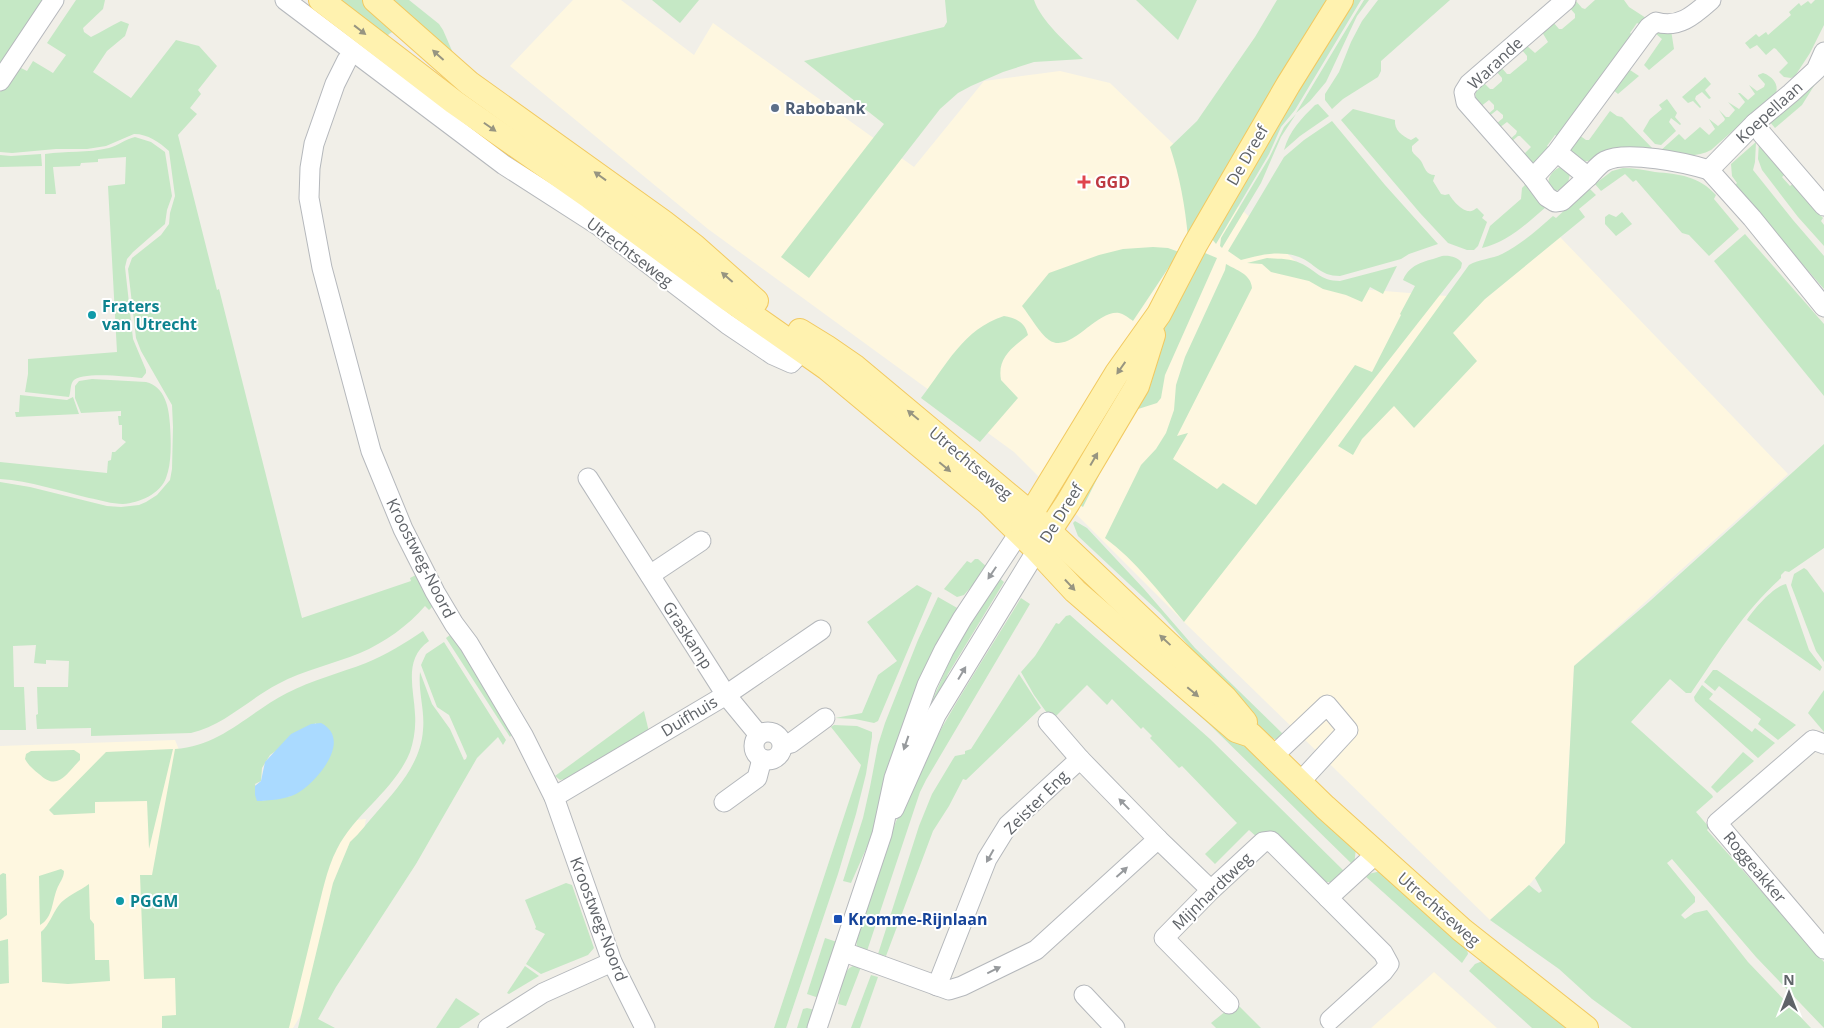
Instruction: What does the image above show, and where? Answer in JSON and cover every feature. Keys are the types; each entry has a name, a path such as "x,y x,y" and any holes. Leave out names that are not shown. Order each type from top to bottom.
{"main road":[{"name":"Utrechtseweg","path":"321,0 387,51 511,156 656,231 694,246 770,312 855,367 1025,523 1037,550 1075,591 1236,730 1250,735 1376,854 1462,930 1586,1028"},
{"name":"Utrechtseweg","path":"375,0 469,83 656,231 730,300 827,368 988,502 1025,523 1050,530 1225,698 1244,718 1250,735"},
{"name":"De Dreef","path":"1025,523 1117,373 1159,314 1195,245 1340,0"},
{"path":"387,51 406,27"},
{"name":"De Dreef","path":"1037,550 1137,386 1159,314"}],"street":[{"path":"0,81 54,0"},
{"name":"Utrechtseweg","path":"285,0 511,156 704,308 766,351 791,363 803,350"},
{"name":"Warande","path":"1566,0 1469,84 1464,92 1466,102 1533,178 1547,197 1554,202 1562,201 1604,161 1622,156 1690,164 1710,170"},
{"path":"1533,178 1557,152 1649,27 1656,22 1665,25 1680,23 1690,18 1710,0"},
{"name":"Koepellaan","path":"1710,170 1755,123 1816,70 1824,52"},
{"name":"Kroostweg-Noord","path":"347,60 335,84 314,144 310,168 309,198 322,268 368,442 403,529 435,592 524,735 554,797 612,962 644,1028"},
{"path":"1755,123 1762,134 1824,206"},
{"path":"1557,152 1588,177"},
{"path":"1710,170 1752,218 1824,307"},
{"name":"Graskamp","path":"588,478 726,695 759,735"},
{"path":"817,1028 882,834 894,778 919,707 944,650 1025,523"},
{"path":"650,576 701,541"},
{"path":"882,834 907,783 936,715 1037,550"},
{"name":"Duifhuis","path":"554,797 726,695 821,630"},
{"path":"1273,756 1327,705 1348,730 1300,782"},
{"path":"919,707 936,715"},
{"path":"783,744 791,743 825,718"},
{"name":"Zeister Eng","path":"1048,722 1158,839 1211,890"},
{"path":"763,732 771,732 779,736 783,744 777,758 772,760 762,759 755,753 756,739 763,732"},
{"name":"Roggeakker","path":"1824,744 1813,740 1717,823 1824,949"},
{"name":"Zeister Eng","path":"943,988 987,860 1008,825 1080,758"},
{"path":"724,802 757,778 762,759"},
{"path":"844,952 943,988 962,986 1036,950 1158,839"},
{"name":"Mijnhardtweg","path":"1229,1004 1164,938 1211,890 1263,842 1270,841 1383,953 1389,964 1383,972 1330,1020"},
{"path":"1328,898 1376,854"},
{"path":"488,1028 543,993 612,962"},
{"path":"1084,996 1115,1028"}],"shaded area":[{"path":"573,0 621,0 694,55 713,23 914,167 984,81 1060,71 1110,83 1321,286 1485,299 1560,237 1788,474 1574,666 1565,843 1529,885 1490,920 1184,622 1014,452 708,229 510,66"},
{"path":"175,740 213,833 366,819 341,949 293,1028 0,1028 0,746"},
{"path":"1434,972 1497,1028 1371,1028"}],"green space":[{"path":"0,0 44,0 0,66"},
{"path":"76,0 105,0 103,9 83,28 84,32 91,37 121,21 129,24 125,36 107,51 93,72 131,98 176,40 199,46 217,66 198,90 201,94 190,108 197,114 178,135 302,618 411,581 410,578 416,575 433,603 429,610 425,606 404,627 378,644 360,653 288,679 267,690 225,718 191,733 91,736 91,728 37,729 37,687 68,687 69,661 46,660 46,664 34,663 36,645 13,646 14,687 24,687 26,730 0,730 0,482 30,487 107,506 121,507 139,505 157,495 170,480 172,469 172,405 141,351 136,338 128,269 132,258 161,235 169,224 175,196 169,151 153,139 144,135 134,134 106,146 87,149 0,152 0,92 17,66 27,71 33,61 53,73 66,55 47,43"},
{"path":"328,0 362,0 397,29 384,40"},
{"path":"388,0 409,0 439,24 453,53"},
{"path":"652,0 699,0 680,23"},
{"path":"945,0 1034,0 1048,24 1083,59 1034,62 1003,72 958,93 940,109 809,278 781,257 884,124 804,61 944,27 947,22"},
{"path":"1136,0 1197,0 1178,40"},
{"path":"1277,0 1332,0 1188,237 1182,192 1170,147 1197,121 1255,37"},
{"path":"1352,0 1361,0 1295,110 1281,127 1269,154 1216,244 1212,239 1211,232"},
{"path":"1364,0 1369,0 1357,16 1326,82 1310,101 1296,113"},
{"path":"1378,0 1450,0 1381,61 1381,71 1378,77 1343,99 1332,109 1325,100 1325,94 1339,72 1362,21"},
{"path":"1595,0 1624,0 1629,7 1646,18 1641,25 1637,23 1630,33 1633,35 1559,137 1555,135 1547,146 1550,148 1535,162 1530,162 1523,155 1531,147 1520,136 1511,142 1509,140 1517,131 1507,122 1499,128 1495,125 1503,118 1503,115 1497,110 1488,117 1487,115 1494,109 1494,105 1489,100 1480,107 1476,100 1476,91 1483,82 1490,89 1493,89 1502,81 1502,78 1496,71 1501,67 1507,74 1510,74 1527,60 1527,56 1521,49 1526,45 1535,53 1548,42 1542,32 1553,22 1559,29 1562,29 1575,18 1575,14 1569,7 1576,1 1585,9"},
{"path":"1815,0 1824,0 1824,25 1810,53 1795,76 1791,78 1784,77 1779,72 1788,63 1776,49 1774,48 1766,55 1757,45 1750,49 1745,43 1756,34 1759,37 1766,32 1768,35 1791,15 1789,12 1799,3 1801,6 1808,1 1811,4"},
{"path":"1671,30 1674,49 1649,70 1644,65 1662,39 1655,33"},
{"path":"1627,68 1639,76 1618,94 1612,89"},
{"path":"1824,70 1802,105 1775,128 1769,121"},
{"path":"1763,73 1774,81 1776,93 1711,150 1692,155 1659,152 1679,134 1685,140 1700,127 1709,135 1715,129 1709,119 1718,126 1724,121 1725,119 1719,110 1726,117 1729,117 1735,110 1728,102 1739,109 1745,102 1738,93 1748,100 1755,94 1749,85 1757,91 1764,87 1765,84 1758,76"},
{"path":"1705,77 1711,84 1705,90 1711,98 1709,99 1702,92 1696,96 1695,99 1700,108 1693,101 1688,103 1682,97"},
{"path":"1667,99 1677,113 1675,117 1681,124 1671,118 1669,122 1676,131 1661,145 1655,144 1643,131 1650,119 1662,109 1659,105"},
{"path":"1318,104 1329,116 1300,136 1284,150 1296,125"},
{"path":"1353,109 1395,120 1397,130 1402,135 1411,140 1416,137 1419,140 1412,146 1412,151 1425,169 1432,175 1435,175 1433,181 1441,194 1449,194 1466,211 1472,211 1477,208 1484,215 1482,218 1487,222 1478,246 1474,250 1467,250 1448,243 1420,213 1341,120"},
{"path":"1610,111 1622,117 1655,151 1581,162 1571,152 1570,148 1579,135 1589,140"},
{"path":"1296,114 1281,137 1261,183 1222,248 1220,246 1221,238 1269,158 1284,127"},
{"path":"1332,121 1385,185 1438,244 1409,254 1401,259 1340,276 1322,272 1299,257 1292,255 1270,254 1241,260 1228,251 1284,157 1304,140"},
{"path":"135,137 151,142 165,152 172,196 165,224 133,252 127,259 125,267 133,339 146,373 142,378 95,375 78,378 72,383 69,397 25,392 28,359 117,352 108,186 125,184 126,157 98,159 98,162 81,163 80,166 53,167 56,194 45,194 45,154 101,150"},
{"path":"1759,141 1785,174 1782,177 1790,186 1793,184 1823,218 1821,221 1824,225 1824,246 1798,217 1762,170 1758,159"},
{"path":"1756,142 1753,170 1824,256 1824,289 1734,186 1737,183 1732,176 1731,164"},
{"path":"41,154 42,166 0,167 0,155"},
{"path":"1560,167 1563,167 1570,174 1568,183 1560,190 1553,191 1550,188 1549,177"},
{"path":"1623,168 1672,174 1696,180 1716,195 1714,199 1739,229 1709,256 1689,235 1682,233 1636,180 1633,182 1625,174 1601,191 1595,184 1612,171"},
{"path":"1526,184 1546,207 1508,237 1482,248 1490,226 1521,199 1522,188"},
{"path":"1589,188 1596,195 1579,209 1585,217 1485,299 1453,333 1477,361 1414,428 1394,406 1362,439 1353,455 1338,446 1469,265 1498,256 1516,246 1553,216 1556,218"},
{"path":"1622,212 1632,224 1616,236 1605,224 1605,217 1609,214 1616,217"},
{"path":"1745,234 1824,324 1824,396 1714,261"},
{"path":"1168,248 1179,252 1133,321 1119,313 1110,314 1066,342 1057,343 1049,340 1042,334 1022,306 1049,273 1099,255 1123,249"},
{"path":"1205,253 1217,258 1165,375 1161,398 1157,403 1135,410 1136,401 1083,507 1076,503 1169,308 1202,254"},
{"path":"1442,256 1458,259 1462,263 1461,268 1184,622 1137,567 1105,538 1141,465 1156,449 1166,433 1174,410 1176,385 1185,357 1225,270 1226,264 1246,276 1252,288 1177,436 1188,433 1173,459 1217,489 1223,483 1256,505 1355,365 1372,372 1415,286 1403,280 1406,274 1415,266"},
{"path":"1267,258 1296,261 1333,281 1340,281 1397,266 1383,294 1370,287 1362,302 1346,295 1323,289 1309,281 1271,272 1262,264 1247,263"},
{"path":"1004,316 1019,321 1025,327 1028,335 1007,354 1000,372 1001,380 1018,398 980,442 921,398 947,361 966,339 990,322"},
{"path":"92,379 146,382 158,388 162,393 168,411 171,452 168,472 159,489 142,500 119,504 34,484 0,479 0,462 107,473 108,461 111,460 112,452 115,452 126,442 122,439 122,425 119,425 118,416 121,416 121,411 81,413 75,398 75,386 79,381"},
{"path":"20,395 67,400 73,397 79,414 16,417 15,412 19,412"},
{"path":"1824,444 1824,548 1789,572 1785,571 1781,575 1781,578 1744,618 1691,693 1686,693 1670,679 1631,722 1712,795 1713,797 1696,812 1709,827 1707,830 1824,962 1824,1028 1756,957 1672,859 1667,863 1695,897 1695,902 1681,915 1685,919 1694,913 1707,910 1748,962 1811,1028 1632,1028 1592,999 1559,969 1490,920 1529,885 1539,893 1542,891 1535,878 1565,843 1574,666 1650,601"},
{"path":"1075,521 1087,528 1144,589 1195,648 1285,736 1276,739 1267,735 1160,613 1078,536 1073,523"},
{"path":"978,559 988,568 964,595 957,597 944,589 967,561 971,563"},
{"path":"1804,568 1824,593 1824,662 1816,651 1791,585 1794,574"},
{"path":"997,576 1004,582 948,674 936,705 934,705 932,701 947,667 948,648"},
{"path":"1786,584 1809,650 1822,667 1820,671 1747,620 1770,594"},
{"path":"917,585 932,593 878,721 874,723 855,719 835,718 862,713 878,675 897,661 867,622"},
{"path":"1058,590 1189,692 1356,848 1354,866 1210,725"},
{"path":"938,597 959,609 874,831 851,883 843,881 863,818 878,745 885,723 918,640"},
{"path":"1021,598 1030,604 920,792 866,954 857,948 856,937 880,864 901,809 921,766 948,717"},
{"path":"1070,615 1210,739 1345,872 1333,882 1323,882 1259,839 1249,830 1215,864 1205,854 1237,823 1182,766 1179,768 1150,738 1152,736 1143,727 1141,729 1112,699 1107,705 1087,685 1052,720 1034,695 1021,672 1035,656 1056,623 1059,624 1066,616"},
{"path":"423,631 429,641 421,648 413,665 412,685 415,724 410,752 395,778 354,824 333,857 289,1028 162,1028 162,1016 176,1015 175,978 144,979 140,875 152,875 175,749 191,747 206,742 234,727 287,693 316,680 373,660","holes":["316,723 291,796 260,801 255,784 261,781 262,768 270,755"]},
{"path":"450,635 454,636 512,734 510,737 446,638"},
{"path":"444,642 506,740 503,745 498,737 477,758 416,864 336,987 318,1019 335,1028 298,1028 333,883 350,842 400,785 418,754 423,730 420,672 432,704 450,729 464,760 466,759 467,756 449,715 437,707 421,665 426,654"},
{"path":"1713,670 1717,670 1796,725 1778,740 1758,724 1761,719 1719,686 1715,691 1704,682"},
{"path":"1019,674 1041,708 966,780 963,779 933,831 886,956 878,954 919,826 932,794 955,756 965,754 965,751 971,749"},
{"path":"1702,685 1713,694 1709,699 1752,732 1755,728 1775,743 1758,758 1695,701 1694,697"},
{"path":"1824,690 1824,732 1808,713"},
{"path":"644,711 649,732 565,779 560,780 555,776"},
{"path":"834,725 857,726 872,732 866,774 838,874 786,1028 774,1028 861,765 831,727"},
{"path":"173,749 149,849 147,801 95,802 95,813 54,815 49,810 106,752"},
{"path":"74,750 80,754 80,760 66,775 57,781 46,779 31,767 25,759 26,754 31,751"},
{"path":"1743,752 1754,761 1717,793 1711,787"},
{"path":"61,869 64,871 63,876 50,914 40,925 39,876"},
{"path":"1381,871 1466,944 1468,954 1462,963 1364,875"},
{"path":"6,874 7,915 0,920 0,875"},
{"path":"566,883 572,885 594,948 588,955 541,974 526,964 545,934 535,929 536,927 525,900"},
{"path":"89,884 90,919 94,924 95,960 109,960 110,981 68,984 42,982 41,932 62,902"},
{"path":"825,938 837,942 819,998 807,994"},
{"path":"8,939 9,983 0,984 0,941"},
{"path":"1485,962 1570,1028 1532,1028 1469,971 1475,964"},
{"path":"856,965 861,967 846,1006 838,1004 845,975 851,967"},
{"path":"525,966 539,976 509,994 507,993"},
{"path":"871,975 878,977 860,1028 851,1028"},
{"path":"456,998 480,1014 459,1028 436,1028"},
{"path":"1236,1003 1261,1028 1216,1028 1211,1023"},
{"path":"803,1009 815,1010 811,1028 797,1028"}],"water":[{"path":"321,723 330,731 334,740 333,750 321,772 304,789 296,794 277,799 257,801 255,786 261,781 265,762 291,734 311,724"}],"place":[{"name":"Rabobank","path":"775,108"},
{"name":"GGD","path":"1084,182"},
{"name":"Fraters van Utrecht","path":"92,315"},
{"name":"PGGM","path":"120,901"},
{"name":"Kromme-Rijnlaan","path":"838,919"}]}
